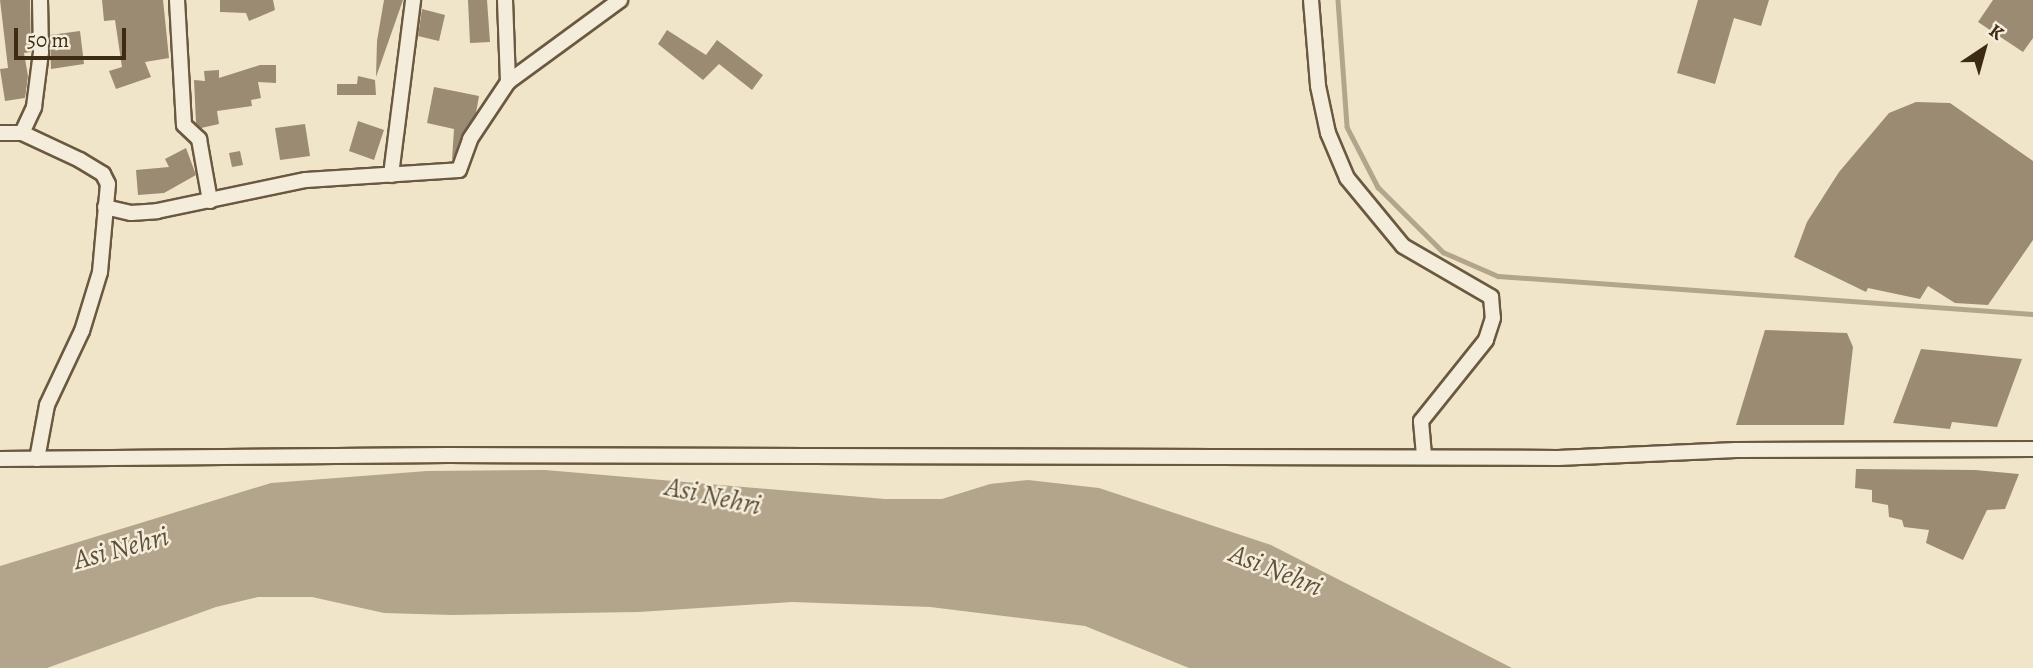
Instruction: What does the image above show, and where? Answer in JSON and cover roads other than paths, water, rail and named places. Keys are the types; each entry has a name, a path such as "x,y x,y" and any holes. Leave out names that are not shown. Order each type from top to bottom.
{"street":[{"path":"22,133 34,107 41,52 40,0"},
{"path":"177,0 184,125 200,139 210,201"},
{"path":"391,175 413,0"},
{"path":"505,0 508,82"},
{"path":"105,206 131,213 210,201 306,180 459,170 470,139 508,82 620,0"},
{"path":"1311,0 1318,86 1328,133 1348,178 1403,246 1491,297 1493,318 1486,340 1420,421 1424,456"},
{"path":"0,133 22,133 103,174 108,184 100,272 82,331 47,405 37,459"},
{"path":"0,459 1424,456 2033,449"}],"water":[{"name":"Asi Nehri","path":"545,470 885,499 942,499 990,484 1028,480 1099,488 1271,545 1512,668 1189,668 1085,626 930,607 792,602 639,612 452,615 384,613 312,597 258,597 216,607 47,668 0,668 0,566 271,483 427,471"}],"waterway":[{"path":"1338,0 1347,127 1378,187 1443,252 1498,276 2033,314"}]}
